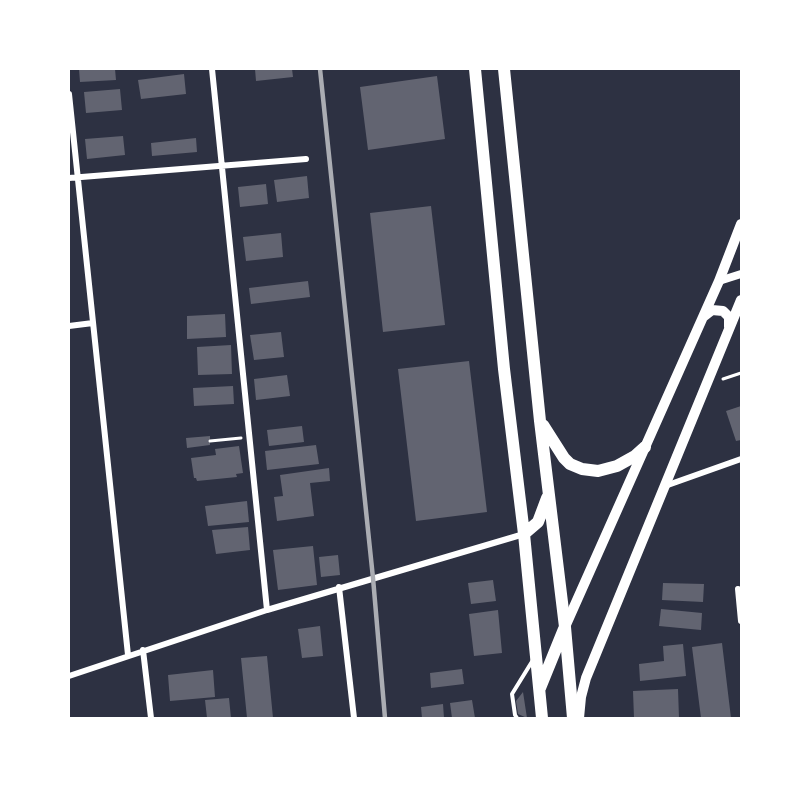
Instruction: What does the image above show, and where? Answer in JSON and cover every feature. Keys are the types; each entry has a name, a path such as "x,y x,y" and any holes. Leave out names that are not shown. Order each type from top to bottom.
{"highway":[{"path":"475,69 504,369 524,534 542,718"},
{"path":"504,69 573,718"},
{"path":"540,420 564,458 570,464 582,469 598,471 617,466 635,456 645,447"},
{"path":"524,534 541,516 549,488"},
{"path":"540,689 565,627"}],"main road":[{"path":"565,627 741,228"},
{"path":"579,718 586,678 741,300"},
{"path":"703,317 712,310 723,311 729,317 729,327"}],"street":[{"path":"212,69 267,610"},
{"path":"69,94 128,655"},
{"path":"69,178 306,159"},
{"path":"719,281 741,274"},
{"path":"69,326 93,323"},
{"path":"665,486 741,459"},
{"path":"69,676 339,587 524,534"},
{"path":"339,587 354,718"},
{"path":"738,589 741,621"},
{"path":"143,650 151,718"}],"lane":[{"path":"517,718 512,694 536,654"}],"path":[{"path":"210,441 249,437"}],"building":[{"path":"79,69 115,69 116,80 80,82"},
{"path":"255,69 292,69 293,77 256,81"},
{"path":"184,74 186,94 141,99 138,80"},
{"path":"437,76 445,139 368,150 360,87"},
{"path":"120,89 122,110 86,113 84,92"},
{"path":"123,136 125,155 87,159 85,139"},
{"path":"196,138 197,152 152,156 151,143"},
{"path":"307,176 309,198 277,202 274,180"},
{"path":"266,184 268,204 240,207 238,187"},
{"path":"431,206 445,325 383,332 370,213"},
{"path":"281,233 283,257 246,261 243,237"},
{"path":"308,281 310,297 251,304 249,288"},
{"path":"225,314 226,337 187,339 187,316"},
{"path":"281,332 284,357 254,360 250,335"},
{"path":"231,345 232,374 198,375 197,347"},
{"path":"469,361 487,512 416,521 398,369"},
{"path":"287,375 290,396 256,400 254,379"},
{"path":"233,386 234,404 194,406 193,388"},
{"path":"741,406 741,440 736,441 726,411"},
{"path":"302,426 304,442 269,446 267,430"},
{"path":"210,436 210,445 187,448 186,438"},
{"path":"316,445 319,464 267,470 265,451"},
{"path":"239,446 243,473 236,474 237,477 197,481 194,478 191,458 216,455 215,449"},
{"path":"329,468 330,481 310,483 314,516 277,521 274,497 283,496 280,475"},
{"path":"247,501 249,522 208,526 205,506"},
{"path":"248,527 250,550 216,554 212,530"},
{"path":"313,546 317,585 278,590 273,550"},
{"path":"338,555 340,575 321,577 319,557"},
{"path":"493,580 496,601 471,604 468,583"},
{"path":"663,583 704,584 703,602 662,600"},
{"path":"661,609 702,613 701,630 659,626"},
{"path":"498,610 502,653 474,656 469,614"},
{"path":"320,626 323,656 302,658 298,629"},
{"path":"722,643 731,718 701,718 692,647"},
{"path":"683,644 686,676 640,681 639,664 664,661 663,646"},
{"path":"267,656 273,718 247,718 241,658"},
{"path":"462,669 464,684 431,688 430,673"},
{"path":"213,670 215,697 170,701 168,675"},
{"path":"678,689 679,718 634,718 633,691"},
{"path":"523,692 527,718 518,714 516,701"},
{"path":"229,698 231,718 207,718 205,700"},
{"path":"472,700 475,718 452,718 450,703"},
{"path":"443,704 444,718 422,718 421,707"}],"railway":[{"path":"320,69 373,578 385,718"}]}
